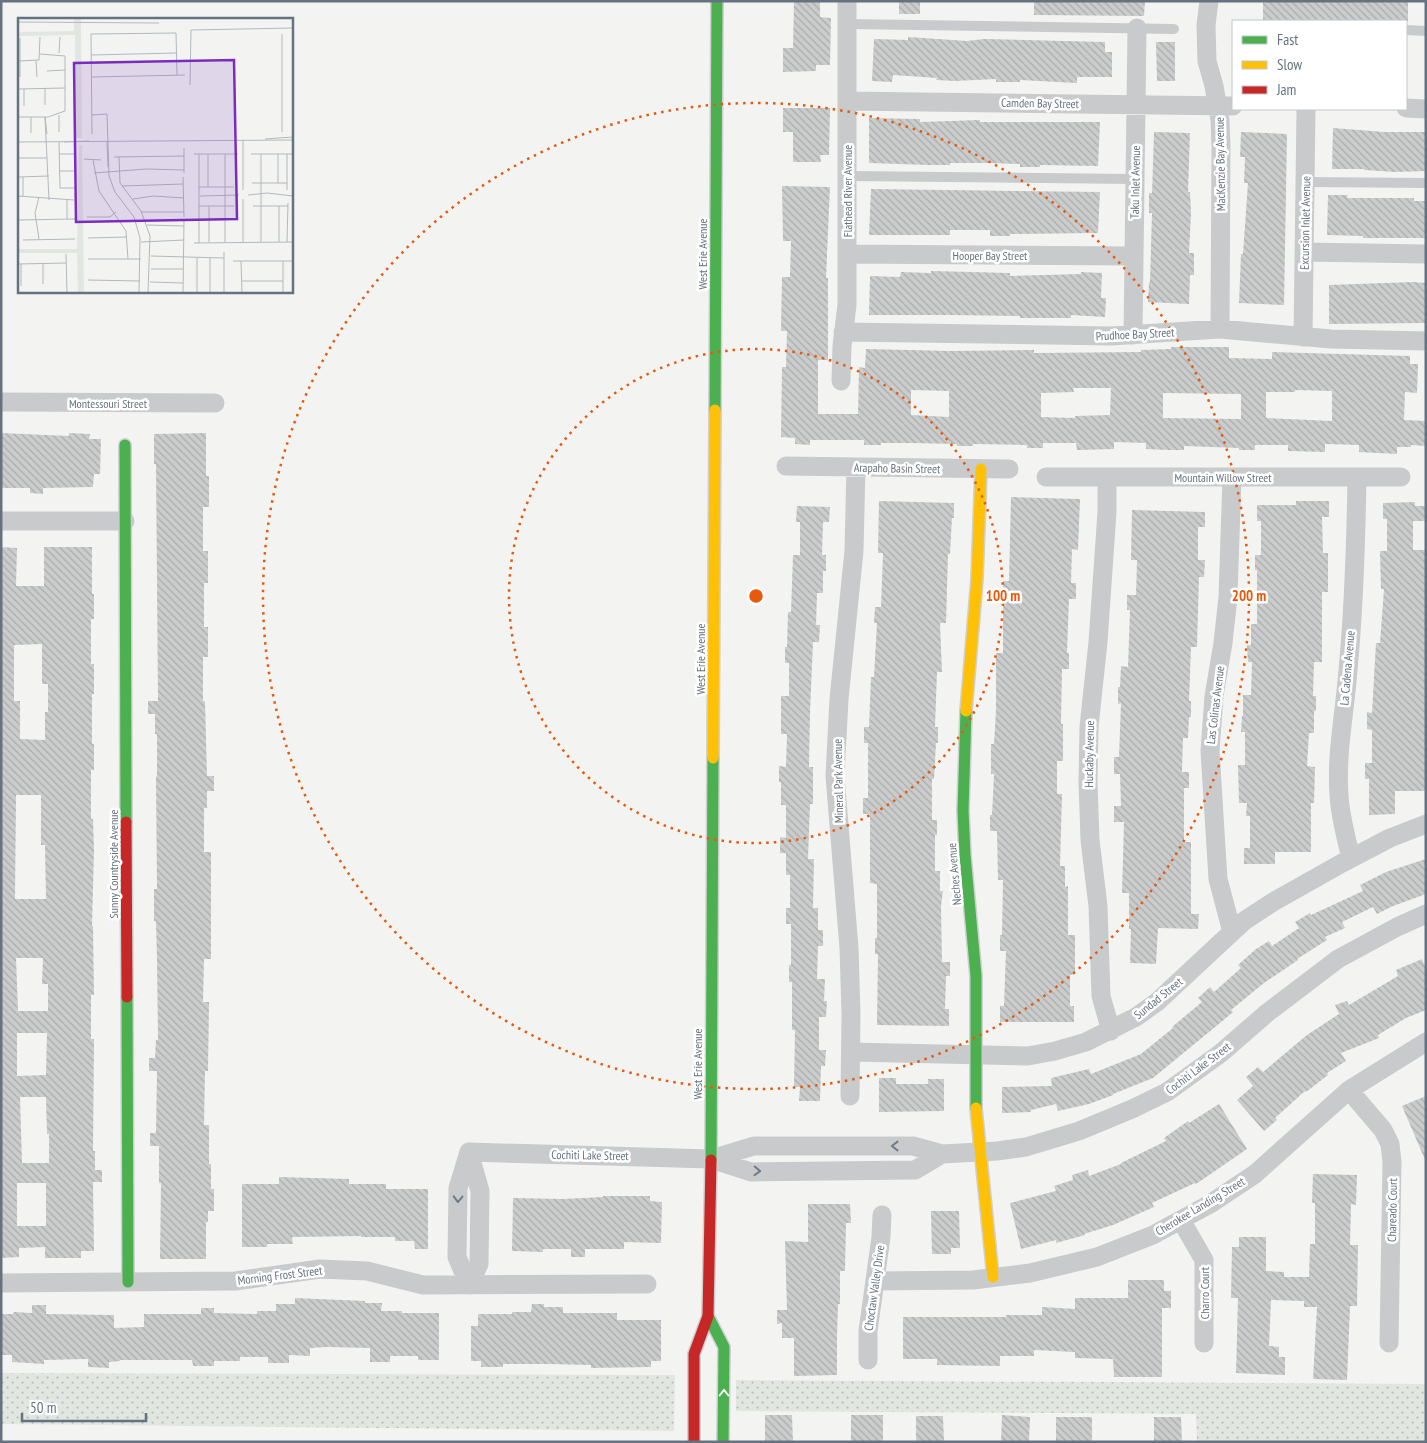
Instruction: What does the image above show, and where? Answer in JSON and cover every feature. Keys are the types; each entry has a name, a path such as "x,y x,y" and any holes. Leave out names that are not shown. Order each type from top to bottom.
{"street":[{"name":"West Erie Avenue","path":"694,1442 694,1354 708,1316 717,1"},
{"name":"Flathead River Avenue","path":"841,380 843,332 847,306 847,1"},
{"name":"MacKenzie Bay Avenue","path":"1209,1 1206,25 1207,61 1214,86 1225,106 1221,147 1220,329"},
{"name":"Taku Inlet Avenue","path":"1133,335 1137,28"},
{"name":"Camden Bay Street","path":"847,101 1225,106"},
{"path":"1407,108 1426,108"},
{"name":"Excursion Inlet Avenue","path":"1303,336 1306,110"},
{"path":"1304,252 1426,254"},
{"name":"Hooper Bay Street","path":"847,254 1134,256"},
{"name":"Prudhoe Bay Street","path":"843,332 1111,336 1220,329 1331,339 1426,341"},
{"name":"Montessouri Street","path":"1,402 215,403"},
{"name":"Sunny Countryside Avenue","path":"125,445 128,1282"},
{"name":"Arapaho Basin Street","path":"786,466 1009,469"},
{"name":"Mineral Park Avenue","path":"850,1096 849,948 835,776 839,699 854,551 856,467"},
{"name":"Neches Avenue","path":"980,469 980,531 968,677 963,773 965,855 976,976 976,1113 993,1277"},
{"name":"Mountain Willow Street","path":"1046,477 1401,477"},
{"name":"Huckaby Avenue","path":"1106,477 1107,512 1098,642 1089,727 1088,782 1090,840 1098,916 1101,996 1111,1031"},
{"name":"Las Colinas Avenue","path":"1232,477 1228,597 1214,696 1210,751 1218,879 1232,932"},
{"name":"La Cadena Avenue","path":"1351,858 1342,822 1339,748 1348,671 1356,563 1357,477"},
{"path":"1,521 125,521"},
{"name":"Sundad Street","path":"850,1052 1028,1056 1056,1051 1086,1042 1136,1017 1157,1002 1244,921 1272,902 1390,838 1426,824"},
{"name":"Cochiti Lake Street","path":"710,1159 754,1146 914,1146 942,1154 981,1152 1026,1147 1080,1131 1132,1110 1167,1092 1221,1053 1267,1013 1338,959 1397,927 1426,914"},
{"name":"Cherokee Landing Street","path":"875,1281 968,1280 1030,1273 1066,1266 1097,1257 1153,1235 1210,1204 1255,1174 1349,1090 1426,1042"},
{"name":"Chareado Court","path":"1349,1090 1383,1130 1390,1144 1392,1162 1389,1343"},
{"name":"Cochiti Lake Street","path":"470,1285 479,1264 480,1191 469,1152 710,1159 751,1172 915,1170 942,1154"},
{"name":"Choctaw Valley Drive","path":"868,1360 868,1331 881,1237 882,1215"},
{"name":"Charro Court","path":"1181,1220 1204,1260 1204,1343"},
{"name":"Morning Frost Street","path":"1,1282 235,1282 320,1269 367,1271 423,1285 647,1284"},
{"name":"West Erie Avenue","path":"708,1316 724,1347 723,1442"}],"lane":[{"path":"847,24 1174,29"},
{"path":"1407,30 1426,31"},
{"path":"848,176 1135,179"},
{"path":"1305,182 1426,183"}],"shaded area":[{"path":"1,1373 675,1375 674,1431 1,1424"},
{"path":"736,1380 1426,1384 1426,1442 1197,1441 1196,1414 736,1411"}],"building":[{"path":"794,1 820,1 820,17 831,18 830,65 816,65 816,71 783,72 783,48 793,48"},
{"path":"899,1 920,1 920,14 899,14"},
{"path":"1034,1 1145,1 1144,16 1034,15"},
{"path":"1263,1 1408,1 1408,21 1263,20"},
{"path":"908,37 967,41 984,39 1105,42 1105,52 1112,52 1112,77 1077,77 1077,83 1020,80 1020,82 996,82 996,79 955,81 893,75 892,82 872,81 874,39 908,40"},
{"path":"1156,42 1175,42 1175,81 1157,81"},
{"path":"783,108 830,108 829,155 820,155 821,162 793,162 793,132 783,132"},
{"path":"869,118 920,119 920,122 980,120 980,122 1100,122 1098,166 1040,165 1040,167 1020,167 1020,164 989,163 929,165 869,163"},
{"path":"1333,128 1384,132 1426,132 1426,171 1395,172 1364,169 1332,169"},
{"path":"1154,132 1190,133 1188,192 1190,192 1191,213 1189,253 1194,253 1194,275 1190,275 1189,304 1148,302 1152,213 1149,213 1149,193 1152,193"},
{"path":"1241,132 1287,134 1284,305 1239,303 1241,254 1243,254 1248,183 1244,183 1245,157 1240,157"},
{"path":"782,186 830,187 826,278 828,278 828,360 818,360 818,414 858,414 859,367 865,368 866,349 1034,350 1034,353 1141,352 1141,350 1171,349 1171,347 1229,347 1229,358 1272,359 1272,352 1410,356 1410,364 1418,364 1417,393 1405,392 1404,420 1426,421 1426,446 1411,445 1411,447 1397,447 1397,454 1359,452 1359,445 1325,444 1325,452 1288,451 1288,445 1255,445 1255,450 1184,446 1184,450 1146,449 1146,443 1114,442 1114,449 1077,450 1076,443 1043,443 1043,448 1027,448 1027,445 973,444 973,446 909,443 864,445 864,440 810,440 810,445 795,444 795,438 781,437 782,367 786,367 787,331 781,331 782,277 790,277 791,241 783,241","holes":["1073,388 1111,388 1110,415 1075,416 1075,418 1041,417 1041,393 1074,392","911,390 949,391 949,417 911,415","1295,390 1332,391 1332,421 1266,418 1266,392 1295,392","1163,393 1241,394 1241,419 1163,418"]},
{"path":"871,189 1100,192 1098,233 990,236 990,230 950,230 950,235 869,235"},
{"path":"1328,195 1348,195 1347,198 1414,198 1414,201 1426,201 1426,238 1363,238 1363,236 1327,235"},
{"path":"931,271 1010,273 1010,276 1081,274 1081,272 1102,273 1101,298 1106,298 1105,317 1071,315 1071,318 1020,318 1020,316 869,315 870,276 900,277 901,272 931,273"},
{"path":"1426,283 1426,323 1329,324 1329,285"},
{"path":"1,433 69,436 69,433 90,434 89,439 101,439 100,474 94,474 93,487 43,488 43,494 30,493 30,488 1,488"},
{"path":"206,433 206,476 209,476 209,507 203,507 203,551 208,551 208,583 204,583 204,627 208,627 208,657 203,657 203,701 205,701 207,776 214,776 214,791 207,791 207,808 204,808 204,852 211,852 211,959 204,959 203,1002 209,1002 208,1071 205,1071 204,1125 209,1125 209,1164 211,1164 211,1189 214,1189 214,1211 208,1211 208,1222 206,1222 206,1259 160,1259 161,1183 159,1183 159,1146 150,1146 150,1133 156,1133 157,1071 149,1071 149,1058 155,1058 156,1040 158,1040 156,921 154,921 154,889 157,889 157,734 155,734 155,714 148,714 148,701 158,701 156,464 154,464 154,434"},
{"path":"1011,497 1080,499 1078,550 1072,549 1071,583 1076,583 1076,599 1069,599 1067,653 1069,653 1069,669 1062,669 1061,724 1063,724 1063,761 1057,761 1057,794 1062,794 1060,866 1065,866 1065,887 1068,886 1068,935 1075,935 1075,974 1070,975 1070,1006 1074,1006 1074,1022 1000,1022 1000,1006 1004,1006 1006,951 1000,951 1003,880 998,880 997,831 990,831 994,774 991,774 991,744 994,744 996,710 996,653 1003,653 1003,581 1009,581"},
{"path":"879,501 954,503 950,554 948,554 946,623 940,623 942,672 937,672 935,727 938,727 938,743 936,743 934,779 932,779 932,820 937,820 935,871 940,871 940,891 943,891 941,906 942,962 950,962 950,976 946,976 945,1009 949,1009 949,1026 877,1025 878,954 875,954 875,938 877,938 877,884 870,883 870,814 863,814 863,798 868,798 868,743 864,743 864,727 869,727 871,677 874,677 877,623 874,623 875,607 881,607 883,553 878,553"},
{"path":"1296,501 1329,501 1329,517 1322,517 1323,553 1328,553 1328,592 1322,592 1322,662 1314,662 1313,696 1316,696 1316,711 1314,711 1314,733 1309,733 1307,766 1315,767 1314,803 1311,803 1311,852 1275,852 1275,864 1244,864 1244,848 1250,848 1250,816 1246,816 1247,803 1239,803 1238,765 1245,765 1245,732 1241,732 1243,695 1251,695 1252,662 1248,662 1247,645 1251,645 1251,624 1257,624 1257,570 1255,570 1255,555 1261,555 1261,521 1257,521 1257,505 1296,505"},
{"path":"1415,502 1415,506 1426,506 1426,521 1413,521 1413,550 1426,550 1426,791 1395,791 1395,814 1369,815 1369,779 1365,779 1365,763 1372,763 1372,730 1367,729 1367,712 1372,713 1376,643 1380,643 1384,589 1381,589 1380,551 1387,551 1387,519 1383,519 1383,503"},
{"path":"797,506 830,507 829,522 823,522 822,555 826,555 826,571 823,571 823,593 817,593 816,625 820,625 819,642 813,642 809,767 813,767 813,804 810,804 808,859 814,859 813,908 818,908 818,930 823,930 823,946 818,946 817,979 825,979 824,1001 827,1001 826,1017 819,1017 819,1050 826,1050 825,1066 821,1066 820,1101 799,1101 800,1087 794,1087 795,1030 792,1030 792,982 789,982 791,924 786,924 786,908 790,908 790,875 786,875 786,853 780,853 780,837 786,838 786,805 781,805 779,766 786,767 787,734 781,734 781,696 789,696 789,663 785,663 785,647 787,647 788,612 791,612 793,555 800,555 800,522 796,522"},
{"path":"1132,510 1205,512 1205,527 1198,527 1198,560 1205,560 1204,577 1199,577 1197,647 1191,647 1189,701 1191,701 1191,717 1189,717 1188,738 1183,738 1182,772 1189,772 1189,788 1184,788 1184,842 1191,842 1191,914 1199,914 1198,929 1158,928 1156,964 1130,963 1129,893 1122,893 1124,822 1114,822 1114,806 1121,806 1120,774 1114,774 1114,757 1119,757 1121,703 1118,704 1118,687 1120,687 1121,666 1128,667 1130,610 1127,610 1127,595 1136,595 1137,560 1131,560"},
{"path":"1,547 17,548 16,586 44,586 44,547 92,547 94,619 91,619 91,664 94,664 92,744 94,744 94,770 91,770 91,819 93,819 94,850 92,926 94,995 91,995 91,1039 94,1039 93,1151 95,1151 95,1170 102,1170 102,1182 93,1182 94,1251 81,1251 81,1258 45,1258 45,1247 19,1248 19,1257 1,1258","holes":["42,644 42,684 48,684 45,740 20,739 20,701 14,701 14,645","16,795 41,795 41,845 45,845 46,899 15,899","16,958 43,958 42,984 48,984 48,1011 18,1011","17,1033 47,1033 46,1075 17,1076","20,1097 46,1097 49,1163 22,1163","17,1183 46,1183 46,1226 17,1226"]},
{"path":"1426,859 1426,894 1377,914 1373,907 1342,922 1345,928 1325,937 1327,940 1264,983 1231,1010 1233,1012 1153,1078 1089,1104 1058,1111 1056,1104 1031,1110 1031,1112 1002,1113 1002,1087 1052,1086 1051,1078 1089,1069 1091,1074 1141,1054 1202,1002 1198,998 1210,987 1214,992 1241,968 1238,965 1256,949 1269,941 1272,946 1299,928 1295,922 1310,913 1311,915 1363,891 1360,885 1386,872"},
{"path":"1422,959 1426,969 1426,1010 1406,1018 1378,1035 1379,1038 1341,1053 1346,1061 1327,1073 1328,1075 1305,1091 1275,1118 1277,1120 1264,1131 1237,1100 1253,1086 1246,1077 1258,1067 1263,1072 1307,1035 1339,1014 1335,1005 1347,1001 1349,1005 1398,976 1396,970"},
{"path":"879,1078 896,1078 896,1084 928,1084 928,1079 944,1079 944,1111 879,1112"},
{"path":"1426,1096 1426,1162 1402,1106"},
{"path":"1219,1104 1247,1149 1196,1184 1152,1203 1154,1207 1085,1235 1056,1243 1056,1240 1021,1249 1010,1203 1056,1191 1054,1186 1073,1180 1072,1175 1088,1170 1089,1176 1121,1164 1166,1141 1164,1138 1188,1121 1189,1123"},
{"path":"1313,1174 1357,1175 1356,1205 1351,1204 1350,1245 1358,1245 1357,1306 1350,1306 1347,1380 1313,1379 1317,1307 1304,1307 1304,1301 1271,1300 1269,1346 1279,1347 1279,1357 1285,1357 1285,1375 1236,1373 1238,1298 1231,1298 1232,1247 1239,1247 1239,1237 1266,1237 1266,1271 1284,1272 1284,1277 1309,1277 1310,1244 1315,1244 1315,1203 1312,1203"},
{"path":"279,1177 349,1179 349,1184 386,1184 386,1189 428,1189 428,1249 415,1249 414,1241 395,1241 395,1237 361,1236 292,1237 293,1244 267,1244 267,1247 242,1247 242,1184 279,1184"},
{"path":"603,1196 650,1196 650,1201 662,1202 661,1243 624,1242 624,1249 585,1249 585,1257 571,1257 571,1249 543,1249 543,1252 512,1251 513,1198 563,1199"},
{"path":"808,1204 850,1204 851,1223 846,1223 845,1271 840,1271 837,1375 794,1376 794,1338 782,1338 782,1323 777,1324 777,1310 787,1310 785,1241 808,1242"},
{"path":"931,1211 959,1211 960,1248 951,1248 951,1254 932,1254"},
{"path":"1128,1280 1164,1280 1164,1291 1171,1291 1171,1308 1162,1308 1162,1377 1114,1377 1113,1359 1075,1358 1075,1352 1034,1350 1034,1356 1000,1356 1000,1366 937,1365 937,1359 903,1359 903,1317 1042,1315 1042,1307 1075,1309 1075,1298 1128,1298"},
{"path":"295,1298 365,1301 365,1303 382,1303 381,1311 439,1313 439,1360 418,1360 418,1356 390,1356 390,1362 370,1362 370,1348 327,1347 310,1348 310,1356 289,1355 289,1363 268,1363 268,1357 240,1357 240,1361 214,1361 214,1366 193,1366 192,1360 120,1360 109,1362 109,1368 88,1367 88,1359 44,1360 44,1364 12,1362 12,1355 1,1355 1,1314 13,1314 14,1312 32,1313 32,1305 46,1305 46,1314 114,1315 114,1328 144,1327 144,1314 201,1314 201,1308 214,1308 214,1313 257,1314 257,1311 276,1311 276,1304 295,1304"},
{"path":"532,1304 544,1304 544,1307 563,1307 563,1313 617,1313 617,1320 661,1320 661,1361 651,1361 651,1367 591,1368 591,1365 550,1364 503,1364 503,1367 481,1367 481,1361 471,1361 471,1326 478,1326 478,1314 531,1312"},
{"path":"765,1415 792,1415 793,1442 765,1442"},
{"path":"851,1415 883,1415 883,1442 851,1442"},
{"path":"1002,1415 1030,1417 1029,1442 1001,1442"},
{"path":"916,1416 943,1416 944,1442 916,1442"},
{"path":"1056,1417 1092,1417 1092,1442 1056,1442"},
{"path":"1154,1417 1181,1417 1182,1442 1154,1442"}],"traffic: fast":[{"path":"715,410 717,1"},
{"path":"125,445 126,822"},
{"path":"966,711 963,811 976,976 976,1108"},
{"path":"711,1160 713,758"},
{"path":"127,997 128,1282"},
{"path":"708,1316 724,1347 723,1442"}],"traffic: slow":[{"path":"713,758 715,410"},
{"path":"966,711 977,579 981,469"},
{"path":"976,1108 993,1277"}],"traffic: jam":[{"path":"126,822 127,997"},
{"path":"694,1442 694,1354 708,1316 711,1160"}]}
